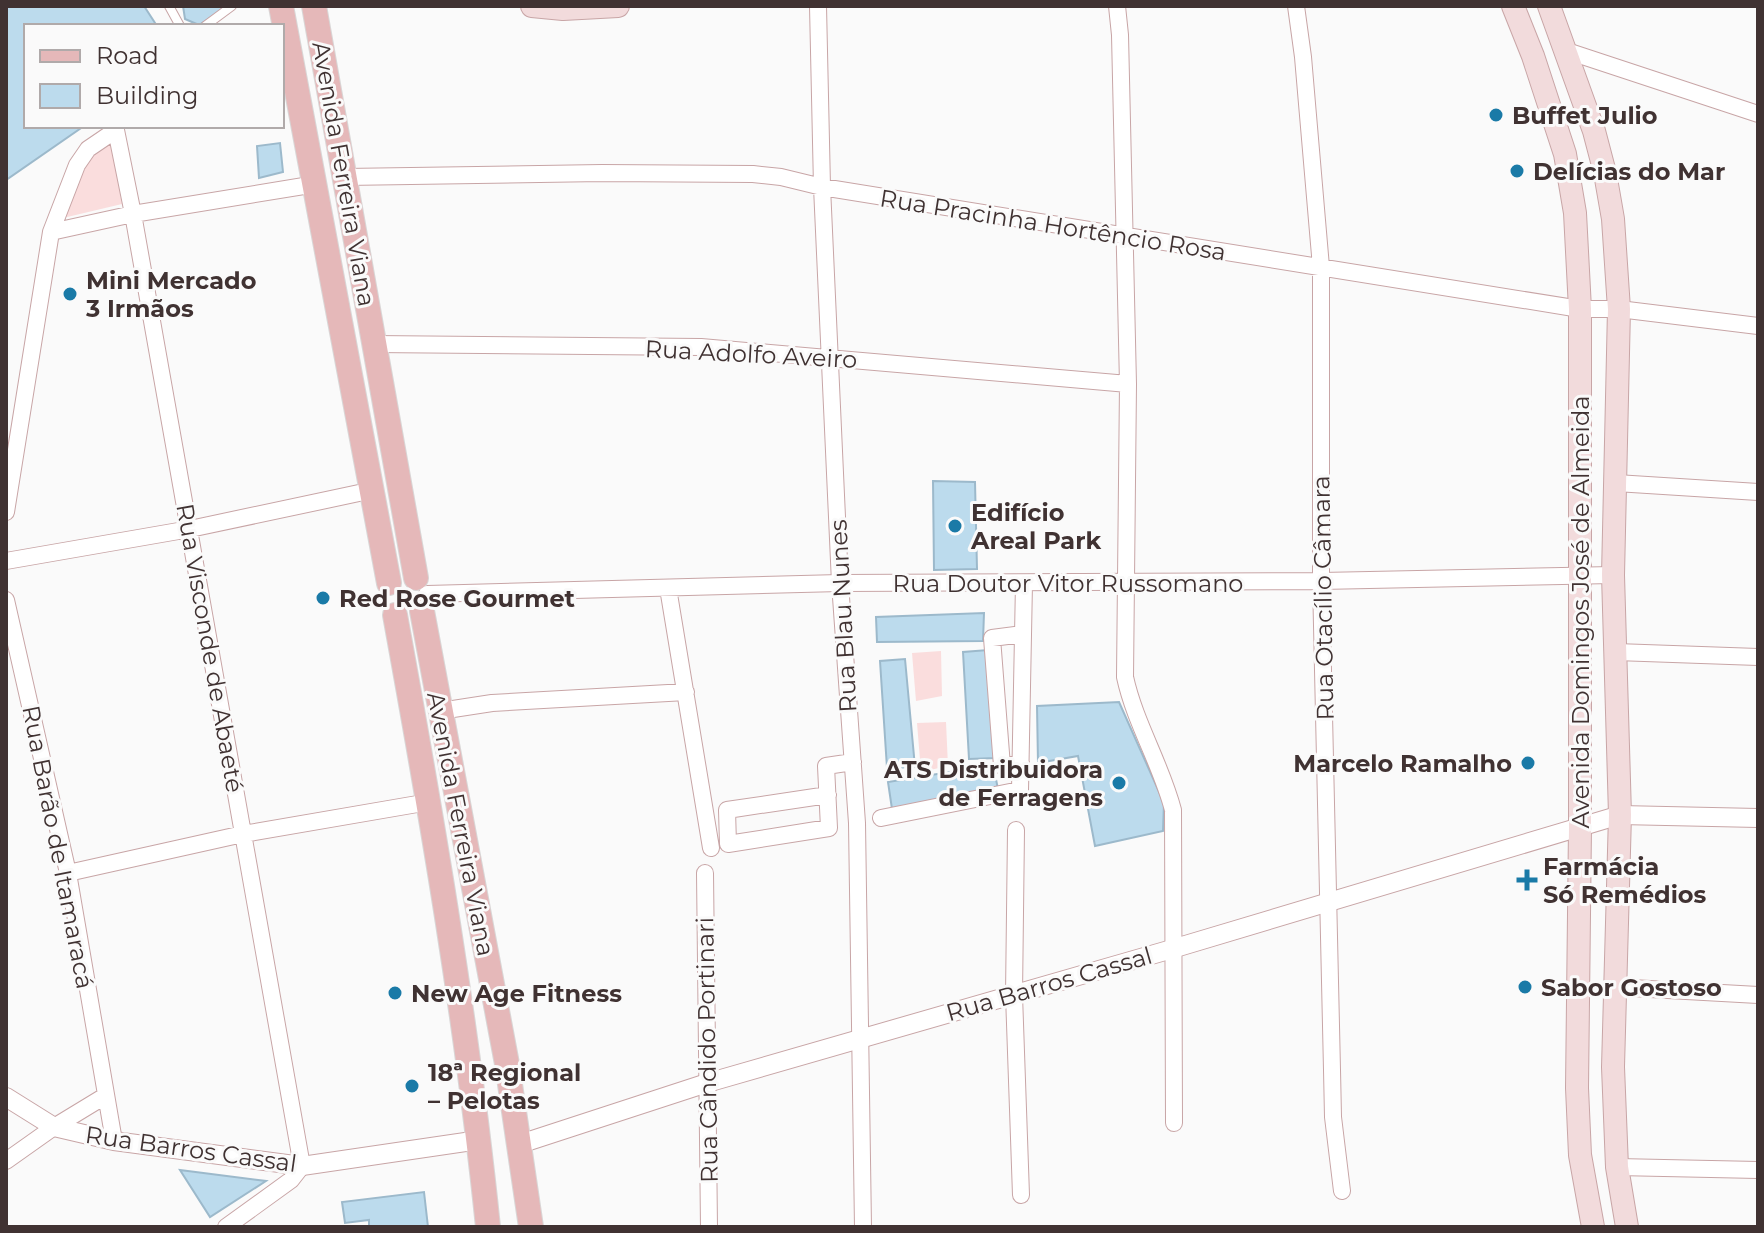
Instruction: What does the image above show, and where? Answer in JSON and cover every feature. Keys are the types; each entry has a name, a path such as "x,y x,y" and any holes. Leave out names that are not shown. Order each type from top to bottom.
{"main road":[{"name":"Avenida Ferreira Viana","path":"281,6 389,583"},
{"path":"532,6 563,9 618,6"},
{"name":"Avenida Domingos José de Almeida","path":"1513,6 1565,154 1575,213 1580,309 1577,1088 1580,1155 1593,1227"},
{"name":"Avenida Domingos José de Almeida","path":"1549,6 1594,131 1605,173 1613,219 1619,309 1613,575 1620,815 1613,1067 1617,1167 1627,1227"},
{"name":"Avenida Ferreira Viana","path":"315,7 373,344 520,1144 531,1227"},
{"path":"400,576 421,594 411,617 395,615 385,600 389,583 400,576"},
{"name":"Avenida Ferreira Viana","path":"395,615 429,802 479,1140 488,1227"}],"street":[{"name":"Rua Blau Nunes","path":"818,6 822,187 840,583 857,823 863,1227"},
{"path":"1117,6 1128,384 1125,677 1129,697 1164,776 1173,810 1174,1123"},
{"name":"Rua Otacílio Câmara","path":"1296,6 1321,267 1321,581 1333,1117 1342,1191"},
{"path":"1564,50 1758,114"},
{"name":"Rua Visconde de Abaeté","path":"51,232 77,165 88,149 116,130 302,1166"},
{"name":"Rua Pracinha Hortêncio Rosa","path":"345,177 753,174 1124,238 1580,309 1619,309 1758,326"},
{"path":"6,512 51,232 133,214 316,184"},
{"name":"Rua Adolfo Aveiro","path":"373,344 701,347 1128,384"},
{"path":"1616,483 1758,492"},
{"path":"6,561 190,529 373,490"},
{"name":"Rua Doutor Vitor Russomano","path":"421,594 840,583 1321,581 1613,575"},
{"path":"881,818 1020,790 1024,583"},
{"path":"668,588 711,848"},
{"name":"Rua Barão de Itamaracá","path":"6,600 68,873 114,1141"},
{"path":"1021,763 1002,766 992,638 1023,634"},
{"path":"1616,652 1758,657"},
{"path":"440,711 492,703 686,692"},
{"path":"828,795 727,810 728,844 829,828 828,795 826,766 853,762"},
{"path":"68,873 243,834 429,802"},
{"name":"Rua Barros Cassal","path":"520,1144 707,1083 1620,815 1758,818"},
{"path":"1016,830 1014,995 1021,1195"},
{"name":"Rua Cândido Portinari","path":"705,873 709,1227"},
{"path":"1614,987 1758,995"},
{"path":"6,1161 105,1096"},
{"name":"Rua Barros Cassal","path":"6,1097 54,1127 114,1141 302,1166 479,1140"},
{"path":"226,1227 291,1180 302,1166"},
{"path":"1617,1167 1758,1170"}],"lane":[{"path":"169,6 179,24"},
{"path":"208,24 232,6"}],"shaded area":[{"path":"111,143 122,204 63,218 91,151"},
{"path":"941,651 942,696 916,701 912,653"},
{"path":"946,722 948,766 921,772 917,723"}],"building":[{"path":"6,6 144,6 156,24 24,24 24,128 81,128 6,180"},
{"path":"183,6 227,6 201,24 185,19"},
{"path":"280,143 283,172 259,178 257,146"},
{"name":"Edifício Areal Park","path":"933,481 975,482 977,569 934,570"},
{"path":"984,613 983,641 877,642 876,617"},
{"path":"988,650 996,758 969,759 963,652"},
{"path":"905,659 915,767 887,768 880,661"},
{"name":"ATS Distribuidora de Ferragens","path":"1119,702 1164,803 1163,831 1095,846 1078,756 1038,763 1037,706"},
{"path":"993,765 998,789 892,809 888,782"},
{"path":"180,1170 266,1181 210,1217"},
{"path":"424,1192 428,1227 369,1227 369,1220 345,1223 342,1202"}],"place":[{"name":"Buffet Julio","path":"1496,115"},
{"name":"Delícias do Mar","path":"1517,171"},
{"name":"Mini Mercado 3 Irmãos","path":"70,294"},
{"name":"Edifício Areal Park","path":"955,526"},
{"name":"Red Rose Gourmet","path":"323,598"},
{"name":"Marcelo Ramalho","path":"1528,763"},
{"name":"ATS Distribuidora de Ferragens","path":"1119,783"},
{"name":"Farmácia Só Remédios","path":"1527,880"},
{"name":"Sabor Gostoso","path":"1525,987"},
{"name":"New Age Fitness","path":"395,993"},
{"name":"18ª Regional – Pelotas","path":"412,1086"}]}
